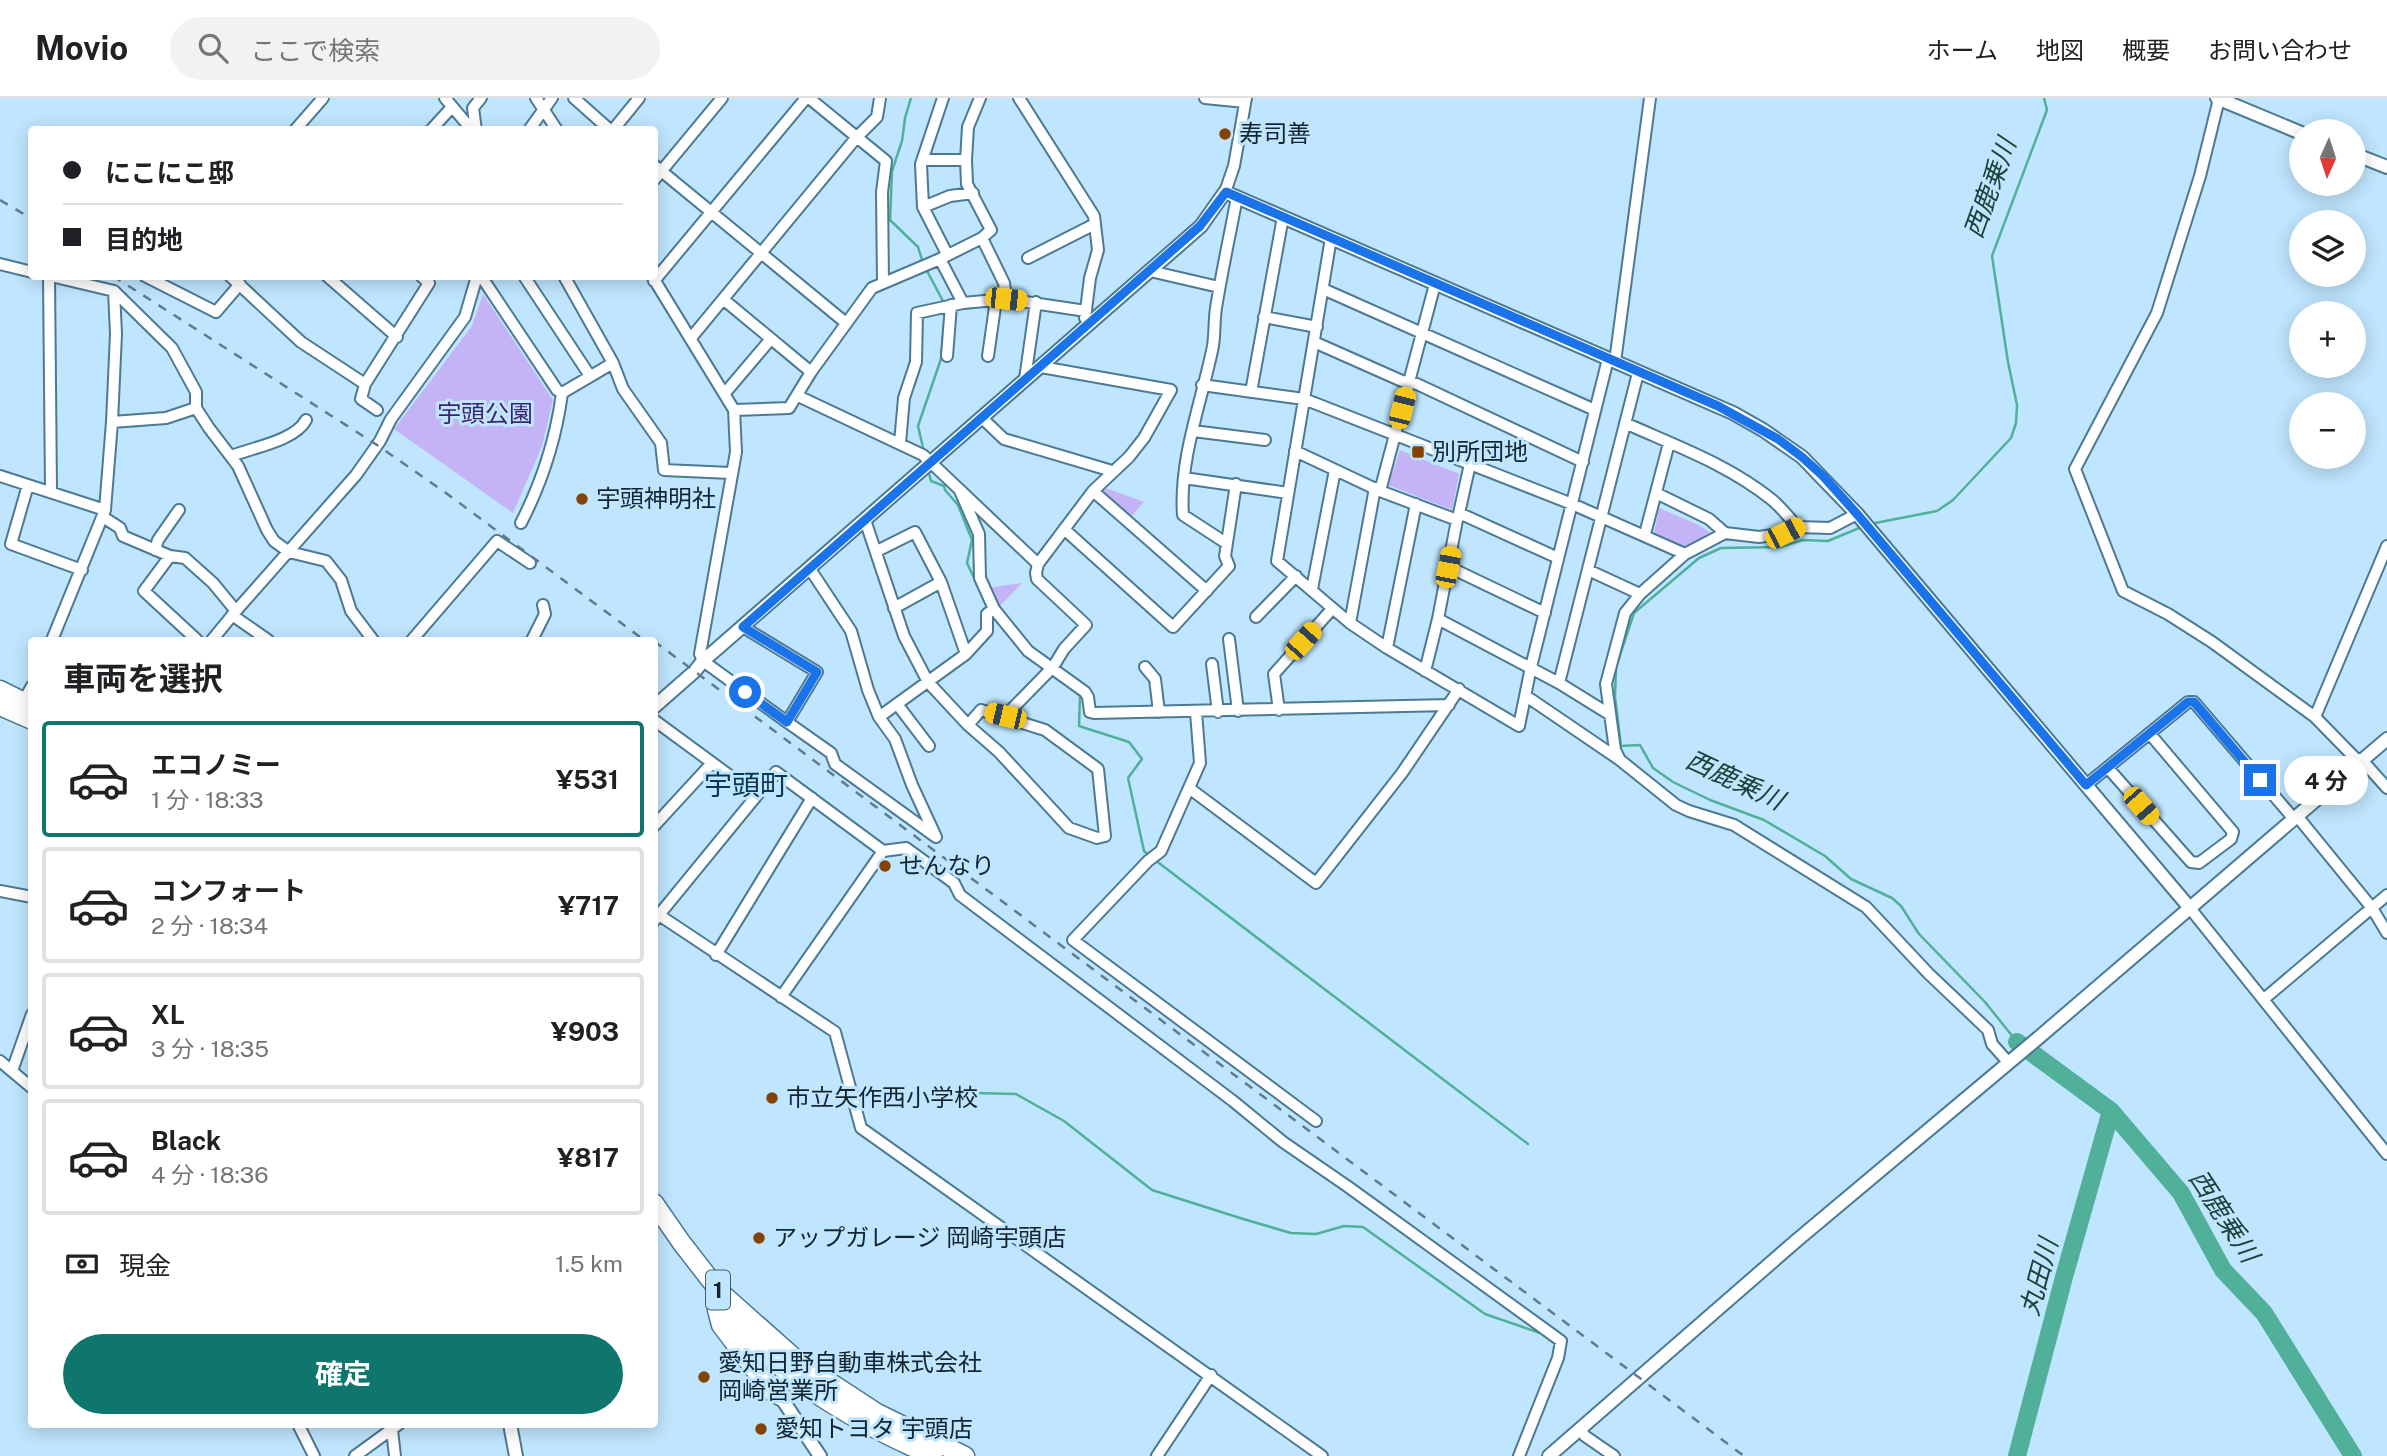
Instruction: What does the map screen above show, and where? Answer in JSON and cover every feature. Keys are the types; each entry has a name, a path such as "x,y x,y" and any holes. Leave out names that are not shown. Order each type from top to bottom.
{"highway":[{"path":"0,690 28,698"},
{"path":"0,706 28,718"},
{"name":"1","path":"658,1209 719,1292 833,1404 933,1456"},
{"name":"1","path":"658,1228 715,1302 794,1368 965,1456"},
{"path":"715,1302 721,1325 771,1391 780,1396"}],"street":[{"path":"298,126 323,98"},
{"path":"466,98 473,108 474,126"},
{"path":"473,108 481,98"},
{"path":"536,98 553,126"},
{"path":"531,126 552,98"},
{"path":"574,98 607,126"},
{"path":"615,126 639,98"},
{"path":"658,171 722,98"},
{"path":"658,273 808,98 886,161 883,192 883,283"},
{"path":"691,338 856,138 877,117 880,98"},
{"path":"943,98 923,160 923,207 963,303"},
{"path":"734,410 789,408 811,372 872,288 982,238 991,230 967,184 968,127 980,98"},
{"path":"1019,98 1094,216 1098,250 1090,278 1084,328"},
{"path":"1205,98 1246,100 1234,166 1213,343 1184,478 1183,515 1226,543"},
{"path":"1332,238 1277,561 1350,623 1519,726 1531,667 1595,410 1611,360 1650,98"},
{"path":"2289,128 2218,98 2200,176 2157,313 2075,469 2123,591 2168,614 2212,642 2315,717 2355,758 2362,760 2387,788"},
{"path":"433,126 448,102 470,126"},
{"path":"2366,159 2387,167"},
{"path":"923,160 966,160"},
{"path":"658,173 761,252 846,323"},
{"path":"923,207 950,197 973,193"},
{"path":"1231,194 1733,413 1778,439 1802,457 1857,514 2189,906 2387,1154"},
{"path":"658,702 1150,271 1231,194"},
{"path":"1251,392 1283,217"},
{"path":"1028,258 1095,224"},
{"path":"982,238 1004,283 988,356"},
{"path":"0,264 28,271"},
{"path":"1150,271 1219,287"},
{"path":"50,280 51,491"},
{"path":"67,280 114,291 172,348 196,392 196,408 238,466 274,541 289,552 326,561 341,580 351,611 371,637"},
{"path":"153,280 216,312 235,280 302,342 365,384"},
{"path":"332,280 397,337"},
{"path":"377,410 361,399 365,384 429,283 426,280"},
{"path":"214,637 356,475 391,419 465,317 478,280"},
{"path":"482,280 557,390 562,393"},
{"path":"527,280 590,376"},
{"path":"566,280 613,363 623,389 661,443 664,470 731,473"},
{"path":"654,280 734,410 736,452 699,666"},
{"path":"1350,623 1378,489 1435,284"},
{"path":"1323,289 1595,410"},
{"path":"53,637 104,513 116,334 114,291"},
{"path":"723,299 811,372"},
{"path":"900,443 904,398 916,362 917,313 963,303 1001,300 1086,311"},
{"path":"1025,379 1036,303"},
{"path":"947,356 951,305"},
{"path":"1264,317 1317,327"},
{"path":"725,393 770,340"},
{"path":"1314,342 1409,382 1583,462"},
{"path":"521,523 537,493 556,431 562,393 613,363"},
{"path":"1005,716 1053,667 1064,649 1086,625 1037,579 1038,564 1093,491 1129,457 1152,427 1171,390 1041,367"},
{"path":"1559,682 1638,373"},
{"path":"1202,385 1304,399 1572,504 1645,534 1685,554"},
{"path":"798,396 923,455 1038,564"},
{"path":"112,422 166,418 196,408"},
{"path":"982,418 1004,439 1112,471"},
{"path":"231,456 272,443 303,425 306,420"},
{"path":"1625,424 1704,457 1737,475 1773,500 1797,527"},
{"path":"1193,431 1265,440"},
{"path":"1645,534 1669,443"},
{"path":"1295,451 1378,489 1458,517 1559,558"},
{"path":"1425,671 1470,464"},
{"path":"1312,589 1335,470"},
{"path":"0,475 51,491 104,513 120,528 123,536 170,556 185,558 213,583 234,613 264,637"},
{"path":"1184,478 1288,493"},
{"path":"1064,529 1173,627 1228,566 1225,556 1226,543 1237,484"},
{"path":"28,485 11,544 82,570"},
{"path":"960,491 979,534 979,578 990,612 1028,651 1085,692 1090,712 1218,712 1448,705"},
{"path":"1093,491 1207,591"},
{"path":"1656,494 1709,519 1725,533"},
{"path":"1387,648 1416,504"},
{"path":"156,550 158,540 179,510"},
{"path":"1620,760 1615,750 1606,684 1625,613 1640,594 1685,554 1725,533 1759,537 1785,533 1797,527 1830,528 1857,514"},
{"path":"865,520 904,636 928,682 968,724 999,752 1069,828 1097,838 1105,836 1098,769 1045,730 1005,716 981,710 968,724"},
{"path":"877,551 915,532 941,582 965,654"},
{"path":"415,637 497,541 530,563"},
{"path":"2315,717 2387,546"},
{"path":"170,556 144,591 194,637"},
{"path":"1448,567 1545,613"},
{"path":"699,666 831,753 835,764 936,837 895,739 879,717 850,631 810,569"},
{"path":"1588,570 1640,594"},
{"path":"1256,617 1296,576"},
{"path":"894,608 941,582"},
{"path":"534,637 545,614 543,606"},
{"path":"1279,710 1274,674 1332,609"},
{"path":"879,717 965,654 987,631 990,612"},
{"path":"1438,619 1559,682 1609,714"},
{"path":"743,627 817,672 787,722"},
{"path":"1229,639 1238,711"},
{"path":"1212,664 1218,712"},
{"path":"1145,667 1155,678 1159,712"},
{"path":"1189,789 1316,883 1402,773 1459,690"},
{"path":"1526,695 1620,760 1676,805 1734,825 1866,907 1987,1030 1992,1044 2010,1061"},
{"path":"2086,785 2188,702 2194,702 2372,908 2387,933"},
{"path":"897,704 929,746"},
{"path":"1196,712 1200,763 1161,851 1073,940 1315,1121"},
{"path":"658,723 756,795"},
{"path":"2108,768 2191,862 2199,863 2231,839 2233,832 2150,734"},
{"path":"1549,1456 1796,1241 2387,739"},
{"path":"658,822 712,763"},
{"path":"658,917 776,772 883,851 906,848 954,883 960,895 1223,1093 1283,1142 1561,1341 1558,1358 1519,1456"},
{"path":"716,954 812,798"},
{"path":"781,997 883,851"},
{"path":"0,891 28,896"},
{"path":"2264,999 2387,895"},
{"path":"658,919 835,1032 861,1128 1322,1456"},
{"path":"12,1072 28,1028"},
{"path":"0,1061 28,1085"},
{"path":"794,1368 780,1396 820,1456"},
{"path":"1157,1456 1211,1375"},
{"path":"300,1428 313,1456"},
{"path":"355,1456 395,1428"},
{"path":"395,1456 396,1428"},
{"path":"511,1428 516,1456"},
{"path":"1580,1430 1614,1456"}],"green space":[{"name":"宇頭公園","path":"483,294 553,400 542,446 513,513 394,429 472,326"},
{"path":"1400,450 1459,474 1452,510 1388,485"},
{"path":"1106,488 1144,502 1130,518 1103,492"},
{"path":"1659,508 1699,525 1712,534 1688,551 1654,534"},
{"path":"1022,583 999,607 987,588"}],"waterway":[{"path":"911,98 902,141 892,171 890,220 918,247 923,263"},
{"name":"西鹿乗川","path":"1870,524 1937,511 1953,500 2011,438 2016,423 2017,405 1992,256 2047,110 2044,98"},
{"path":"926,269 944,303"},
{"path":"924,452 918,426 941,359 945,310"},
{"path":"928,469 931,481 944,486 958,505 972,540 967,563 989,610"},
{"name":"西鹿乗川","path":"1864,526 1828,541 1803,540 1780,547 1721,548 1699,558 1634,613 1616,667 1615,697 1621,746 1640,745 1653,768 1673,782 1710,800 1764,820 1825,856 1851,879 1892,898 1901,906 1919,934 1985,1002 2017,1042"},
{"path":"1075,691 1080,695 1079,726 1129,742 1142,759 1128,778 1144,851 1150,856"},
{"path":"1155,860 1528,1144"},
{"name":"西鹿乗川","path":"2017,1042 2111,1111 2181,1193 2223,1270 2264,1313 2353,1456"},
{"path":"933,1092 1016,1094 1064,1121 1152,1190 1240,1218 1291,1233 1316,1234 1344,1226 1363,1227 1485,1314 1540,1333"},
{"name":"丸田川","path":"2017,1456 2111,1111"}],"railway":[{"path":"0,200 28,217"},
{"path":"119,280 377,445 640,637"},
{"path":"658,644 1744,1456"}],"place":[{"name":"寿司善","path":"1225,134"},
{"name":"別所団地","path":"1418,452"},
{"name":"宇頭神明社","path":"582,499"},
{"name":"せんなり","path":"885,866"},
{"name":"市立矢作西小学校","path":"772,1098"},
{"name":"アップガレージ 岡崎宇頭店","path":"759,1238"},
{"name":"愛知日野自動車株式会社 岡崎営業所","path":"704,1377"},
{"name":"愛知トヨタ 宇頭店","path":"761,1429"}],"district":[{"name":"宇頭町","path":"746,785"}],"route":[{"path":"745,692 787,722 817,672 743,627 1200,226 1226,192 1718,406 1778,439 1823,476 1857,514 2086,785 2188,702 2194,702 2260,780"}]}
